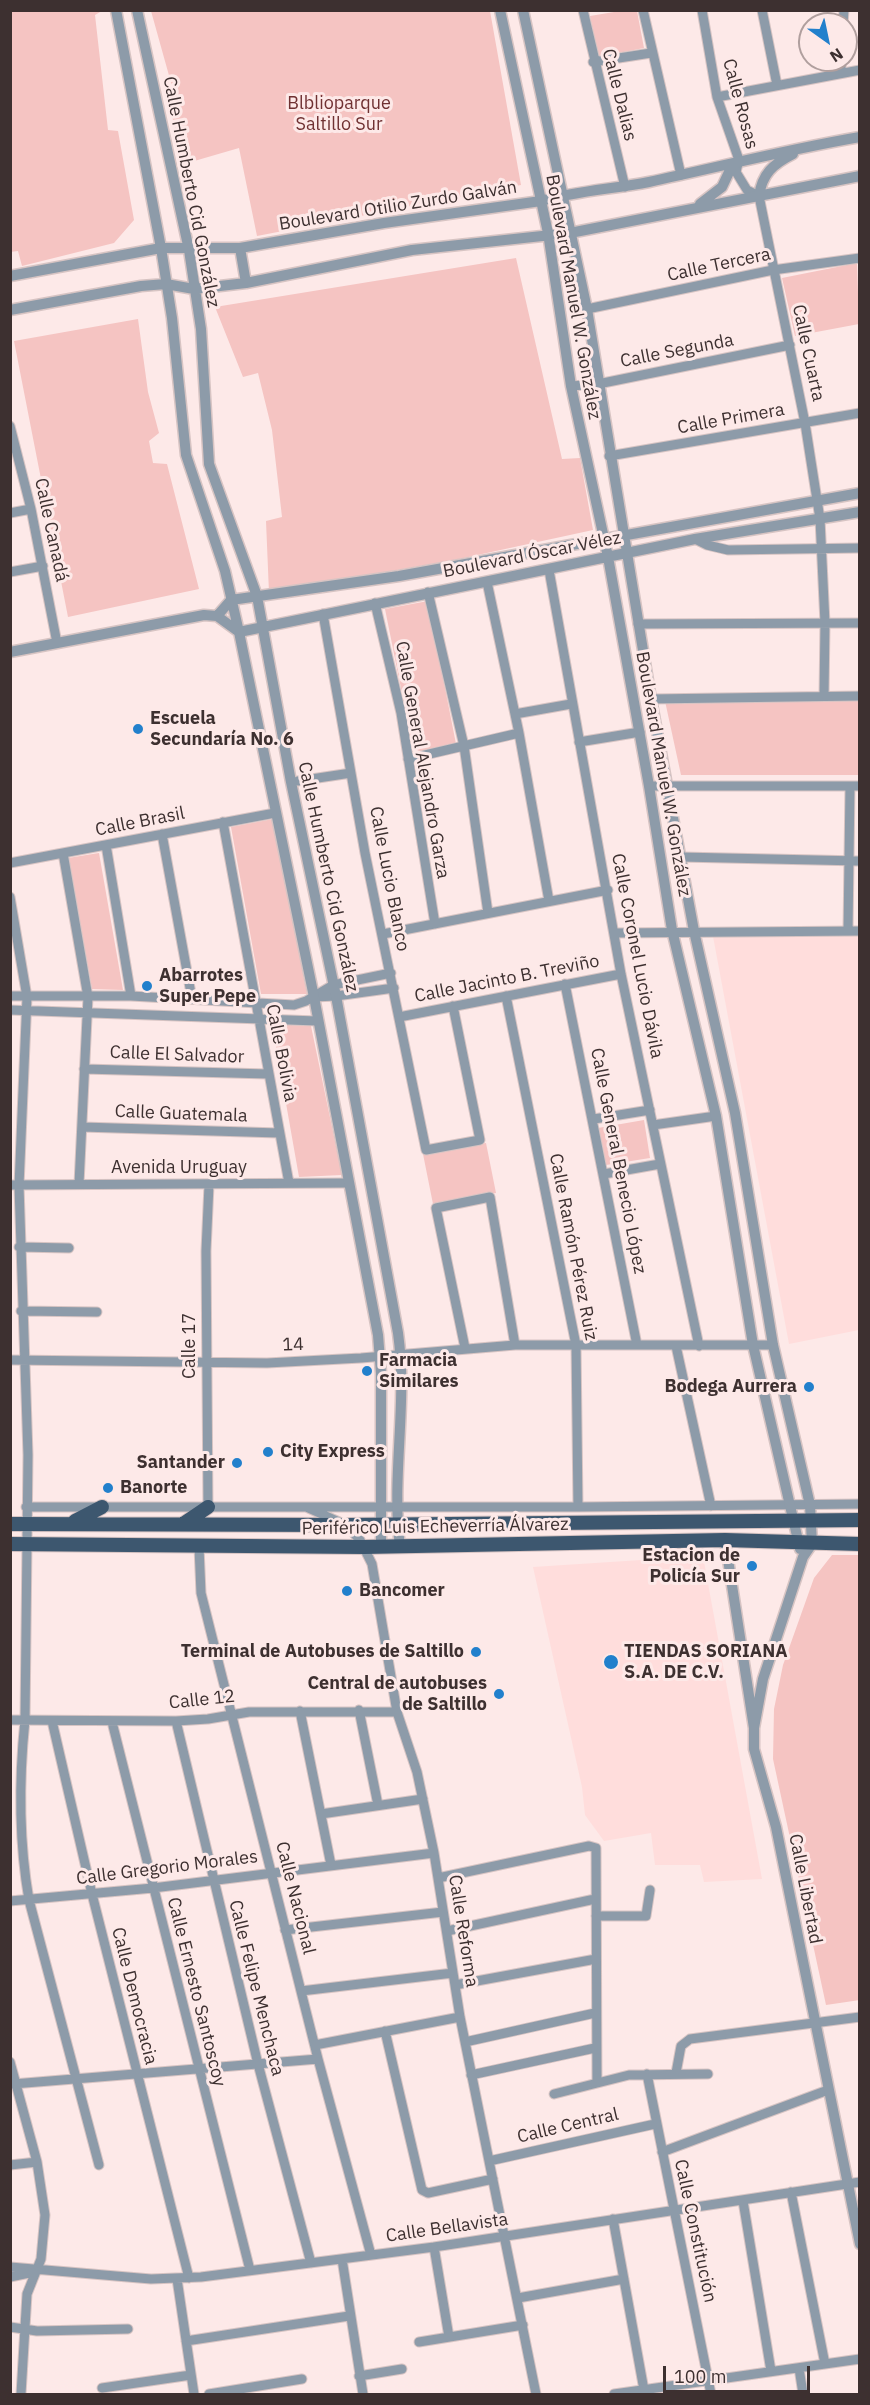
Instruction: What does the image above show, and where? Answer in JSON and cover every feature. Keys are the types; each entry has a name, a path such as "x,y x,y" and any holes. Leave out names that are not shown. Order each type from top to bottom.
{"main road":[{"path":"71,1522 102,1507"},
{"path":"182,1524 208,1507"},
{"name":"Periférico Luis Echeverría Álvarez","path":"10,1524 71,1522 346,1525 860,1520"},
{"name":"Periférico Luis Echeverría Álvarez","path":"10,1544 381,1547 725,1540 860,1544"}],"street":[{"path":"116,10 161,248 186,455 225,571 239,632 314,997 380,1356 381,1547"},
{"name":"Calle Humberto Cid González","path":"137,10 189,250 201,329 209,464 257,596 261,627 336,996 401,1353 396,1507 400,1546"},
{"name":"Boulevard Manuel W. González","path":"500,10 548,233 571,386 608,557 640,732 672,930 716,1116 753,1345 795,1521 797,1543 803,1557"},
{"name":"Boulevard Manuel W. González","path":"523,10 587,309 609,456 651,699 669,786 694,931 735,1113 773,1345 810,1505 812,1544"},
{"path":"642,10 681,175"},
{"name":"Calle Rosas","path":"702,10 717,97 739,160 736,172 747,190 759,196"},
{"path":"762,10 777,85"},
{"name":"Calle Dalias","path":"585,11 593,62 625,187"},
{"path":"593,62 651,53"},
{"path":"717,97 860,70"},
{"name":"Boulevard Otilio Zurdo Galván","path":"10,276 161,248 189,250 240,248 384,223 541,201 562,195 625,187 739,160 860,137"},
{"path":"841,140 860,147"},
{"path":"759,196 767,172 781,160 804,148"},
{"path":"697,206 722,187 730,170 739,160"},
{"path":"10,310 166,284 194,289 246,283 412,250 570,232 860,176"},
{"name":"Calle Cuarta","path":"759,196 790,345 818,501 823,548 824,696"},
{"path":"240,248 246,283"},
{"name":"Calle Tercera","path":"587,309 773,270 859,259"},
{"name":"Calle Segunda","path":"571,386 598,384 790,345"},
{"name":"Calle Primera","path":"609,456 860,413"},
{"name":"Calle Canadá","path":"10,426 31,509 57,643"},
{"name":"Boulevard Óscar Vélez","path":"231,600 399,576 860,493"},
{"path":"10,513 31,509"},
{"name":"Boulevard Óscar Vélez","path":"239,632 695,539 860,512"},
{"path":"695,539 707,545 728,550 860,548"},
{"path":"10,572 43,566"},
{"name":"Calle Coronel Lucio Dávila","path":"549,570 571,704 608,890 621,974 699,1346"},
{"path":"399,576 402,598"},
{"path":"487,582 519,733 549,901"},
{"path":"428,592 464,746 488,913"},
{"path":"217,616 231,600"},
{"name":"Calle General Alejandro Garza","path":"375,603 401,713 435,924"},
{"name":"Calle Lucio Blanco","path":"322,614 351,773 426,1150 480,1140 453,1006"},
{"path":"10,652 204,615 217,616 239,632"},
{"path":"638,624 860,623"},
{"path":"651,699 860,696"},
{"path":"515,714 571,704"},
{"path":"579,742 640,732"},
{"path":"408,759 519,733"},
{"path":"298,781 351,773"},
{"path":"649,786 855,786 854,861 848,931"},
{"name":"Calle Brasil","path":"10,863 275,813"},
{"name":"Calle Bolivia","path":"223,822 289,1183"},
{"path":"162,834 192,999"},
{"path":"106,845 131,996"},
{"path":"63,853 88,997 79,1184"},
{"path":"681,857 854,861"},
{"path":"383,934 608,890"},
{"path":"10,897 27,997 15,1185 24,1360 28,1544 23,1839 29,1900 99,2165"},
{"path":"615,933 672,930 860,931"},
{"name":"Calle Jacinto B. Treviño","path":"314,997 333,985 391,973"},
{"name":"Calle Jacinto B. Treviño","path":"399,1017 621,974"},
{"name":"Calle General Benecio López","path":"565,984 594,1119 637,1345"},
{"name":"Calle Jacinto B. Treviño","path":"314,997 394,988"},
{"path":"10,996 131,996 294,1005 314,997"},
{"name":"Calle Ramón Pérez Ruiz","path":"506,996 576,1344 578,1507"},
{"path":"10,1010 258,1017 317,1021"},
{"name":"Calle El Salvador","path":"84,1069 268,1074"},
{"path":"594,1119 650,1110"},
{"path":"652,1125 716,1116"},
{"name":"Calle Guatemala","path":"82,1127 279,1133"},
{"path":"604,1174 660,1164"},
{"name":"Avenida Uruguay","path":"15,1185 348,1183"},
{"name":"Calle 17","path":"208,1507 206,1251 209,1185"},
{"path":"351,1196 373,1192"},
{"path":"465,1348 436,1208 490,1197 515,1345"},
{"path":"19,1247 69,1248"},
{"path":"21,1311 97,1312"},
{"name":"14","path":"10,1360 207,1363 316,1361 515,1345 773,1345"},
{"path":"676,1346 711,1506"},
{"path":"26,1507 578,1507 860,1504"},
{"name":"Calle Reforma","path":"306,1507 346,1525 364,1547 372,1564 397,1712 417,1772 434,1853 460,2017 536,2394"},
{"name":"Calle Libertad","path":"725,1540 754,1728 754,1749 776,1827 860,2244"},
{"path":"754,1728 763,1679 803,1557 812,1544"},
{"name":"Calle Nacional","path":"199,1547 201,1593 318,2059 371,2255"},
{"path":"359,1710 378,1805"},
{"name":"Calle 12","path":"10,1720 112,1722 176,1720 249,1712 359,1710 397,1712"},
{"path":"300,1711 331,1865"},
{"name":"Calle Democracia","path":"52,1720 92,1894 189,2278"},
{"name":"Calle Felipe Menchaca","path":"176,1720 212,1880 311,2263"},
{"name":"Calle Ernesto Santoscoy","path":"112,1722 250,2270"},
{"path":"321,1814 423,1799"},
{"path":"438,1878 594,1846 597,1857 595,2013 597,2083"},
{"name":"Calle Gregorio Morales","path":"10,1901 153,1888 434,1853"},
{"path":"596,1916 646,1916 650,1890"},
{"path":"447,1931 596,1899"},
{"path":"285,1930 443,1912"},
{"path":"455,1985 596,1959"},
{"path":"301,1991 453,1972"},
{"path":"465,2042 595,2013"},
{"path":"315,2045 460,2017"},
{"path":"676,2073 680,2048 687,2040 860,2017"},
{"path":"385,2031 424,2192 493,2179"},
{"path":"471,2075 595,2048"},
{"path":"14,2084 318,2059"},
{"path":"10,2062 36,2162 45,2215 43,2251 38,2271 27,2294 21,2394"},
{"name":"Calle Constitución","path":"647,2074 655,2124 675,2210 711,2394"},
{"name":"Calle Central","path":"554,2094 617,2076 708,2074"},
{"path":"662,2152 828,2090"},
{"name":"Calle Central","path":"489,2161 655,2124"},
{"path":"10,2165 36,2162"},
{"name":"Calle Bellavista","path":"10,2267 38,2271 189,2278 434,2247 860,2182"},
{"path":"791,2192 825,2364"},
{"path":"743,2201 771,2371"},
{"path":"613,2219 644,2390"},
{"path":"434,2247 449,2337"},
{"path":"342,2259 349,2316 363,2394"},
{"name":"Calle Bellavista","path":"10,2277 38,2271"},
{"path":"177,2279 194,2394"},
{"path":"518,2298 624,2279"},
{"path":"186,2341 349,2316"},
{"path":"419,2342 523,2325"},
{"path":"10,2327 37,2331 128,2329"},
{"path":"614,2394 860,2359"},
{"path":"799,2368 803,2394"},
{"path":"359,2376 402,2369"},
{"path":"102,2388 191,2375"},
{"path":"209,2394 302,2379"}],"shaded area":[{"path":"712,931 859,935 859,1330 789,1344"},
{"path":"703,1556 762,1879 704,1882 700,1865 655,1865 651,1833 604,1841 585,1815 582,1787 533,1567"}],"green space":[{"path":"10,11 102,11 95,15 108,130 118,131 134,220 114,243 22,266 18,251 10,252"},
{"name":"Blblioparque Saltillo Sur","path":"151,11 490,11 521,185 257,236 239,148 184,164 168,100 175,97"},
{"path":"637,11 644,48 598,57 590,16"},
{"path":"516,258 562,459 580,458 593,530 459,559 269,593 266,521 282,517 272,430 258,373 243,377 215,307"},
{"path":"857,263 859,324 795,336 782,278"},
{"path":"138,319 148,392 159,433 149,441 153,463 167,464 199,589 68,617 14,341"},
{"path":"428,601 456,744 414,753 385,609"},
{"path":"859,700 859,775 681,775 665,701"},
{"path":"273,819 307,994 261,994 231,827"},
{"path":"99,853 123,990 92,989 68,858"},
{"path":"272,1024 311,1026 342,1175 299,1177"},
{"path":"644,1120 650,1158 606,1165 598,1128"},
{"path":"486,1143 496,1193 433,1204 423,1154"},
{"path":"832,1555 859,1555 860,2000 826,2005 773,1759 774,1709 783,1665 814,1578"}],"place":[{"name":"Escuela Secundaría No. 6","path":"138,729"},
{"name":"Abarrotes Super Pepe","path":"147,986"},
{"name":"Farmacia Similares","path":"367,1371"},
{"name":"Bodega Aurrera","path":"809,1387"},
{"name":"City Express","path":"268,1452"},
{"name":"Santander","path":"237,1463"},
{"name":"Banorte","path":"108,1488"},
{"name":"Estacion de Policía Sur","path":"752,1566"},
{"name":"Bancomer","path":"347,1591"},
{"name":"Terminal de Autobuses de Saltillo","path":"476,1652"},
{"name":"TIENDAS SORIANA S.A. DE C.V.","path":"611,1662"},
{"name":"Central de autobuses de Saltillo","path":"499,1694"}]}
